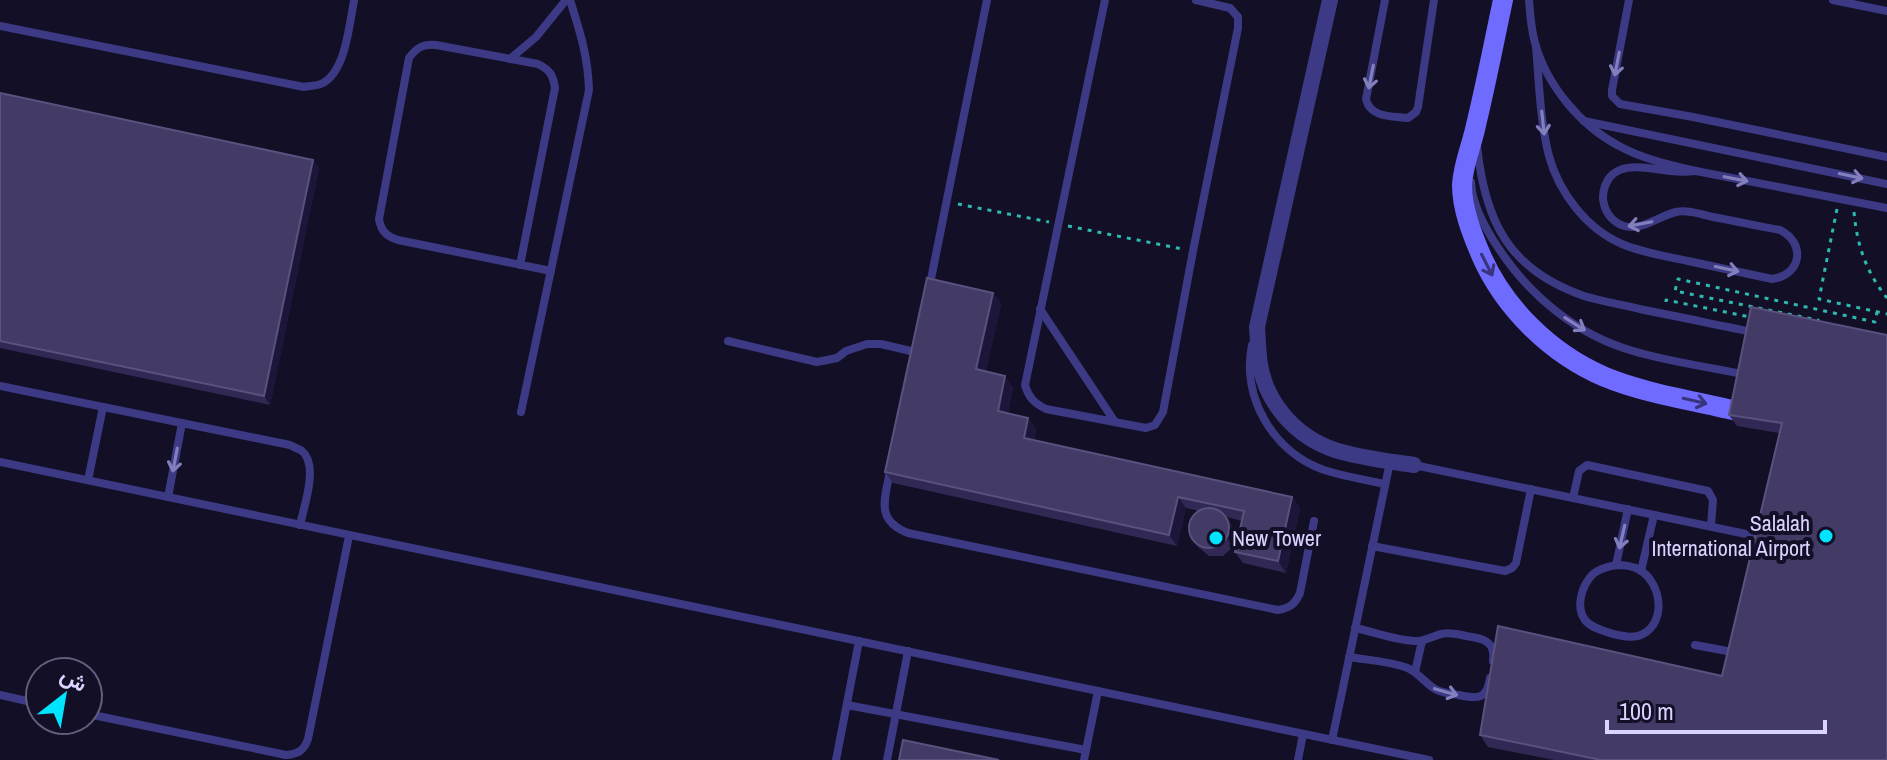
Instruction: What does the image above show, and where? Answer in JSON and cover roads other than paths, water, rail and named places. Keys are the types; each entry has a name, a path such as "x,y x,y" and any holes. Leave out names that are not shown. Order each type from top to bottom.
{"street":[{"path":"1330,0 1257,327 1260,363 1275,403 1304,434 1334,450 1414,465"},
{"path":"1503,0 1464,166 1462,187 1473,236 1486,266 1524,320 1575,362 1605,377 1636,387 1741,412"}],"lane":[{"path":"510,59 536,37 568,0 584,44 589,90 521,412"},
{"path":"927,296 987,0"},
{"path":"1105,0 1025,385 1034,403 1046,409 1146,428 1155,425 1163,412 1238,28 1238,17 1230,8 1196,0"},
{"path":"1385,0 1367,105 1377,113 1408,118 1418,107 1434,0"},
{"path":"1529,0 1550,160 1559,182 1586,220 1603,234 1642,251 1772,279 1787,274 1796,262 1796,246 1780,230 1682,211 1644,225 1624,226 1616,222 1604,206 1604,187 1624,168 1696,171"},
{"path":"1629,0 1612,90 1612,96 1620,104 1887,157"},
{"path":"1833,0 1887,11"},
{"path":"0,26 304,87 321,85 334,74 341,59 354,1"},
{"path":"520,265 555,88 554,77 548,69 538,64 425,44 415,49 409,58 379,219 381,229 398,240 520,265 551,271"},
{"path":"1536,46 1561,94 1583,120 1600,135 1640,156 1696,171 1887,208"},
{"path":"1583,120 1887,184"},
{"path":"1473,137 1495,235 1531,268 1565,288 1599,300 1756,333"},
{"path":"1473,137 1471,188 1478,212 1520,278 1539,297 1560,315 1607,342 1633,351 1747,375"},
{"path":"1040,309 1115,422"},
{"path":"1257,327 1251,349 1250,380 1254,399 1276,436 1297,455 1324,469 1385,484"},
{"path":"912,367 918,338"},
{"path":"728,341 817,362 828,361 867,344 915,352"},
{"path":"0,386 290,445 302,451 309,461 311,473 300,525"},
{"path":"88,480 103,407"},
{"path":"168,497 182,423"},
{"path":"894,455 884,511 897,529 1278,610 1296,602 1300,593 1314,521"},
{"path":"1332,740 1390,461"},
{"path":"0,462 1429,760"},
{"path":"1414,465 1746,534 1753,537 1757,550"},
{"path":"1573,498 1579,471 1587,465 1703,489 1713,500 1711,526"},
{"path":"1372,546 1505,571 1516,563 1531,489"},
{"path":"1616,565 1628,509"},
{"path":"1641,571 1654,515"},
{"path":"104,717 286,755 296,754 304,748 308,739 349,536"},
{"path":"1616,565 1641,571 1651,579 1657,591 1657,617 1645,633 1635,637 1595,627 1585,621 1581,610 1585,585 1603,568 1616,565"},
{"path":"1349,657 1405,667 1440,692 1474,698 1486,693 1489,687 1494,654 1482,638 1450,633 1412,641 1355,628"},
{"path":"836,760 859,641"},
{"path":"1415,672 1422,641"},
{"path":"1695,645 1727,651 1735,648 1737,643"},
{"path":"887,760 908,651"},
{"path":"1084,760 1098,691"},
{"path":"0,695 24,700"},
{"path":"847,705 1086,750"},
{"path":"1298,760 1303,734"}],"place":[{"name":"Salalah International Airport","path":"1826,536"},
{"name":"New Tower","path":"1216,538"}]}
